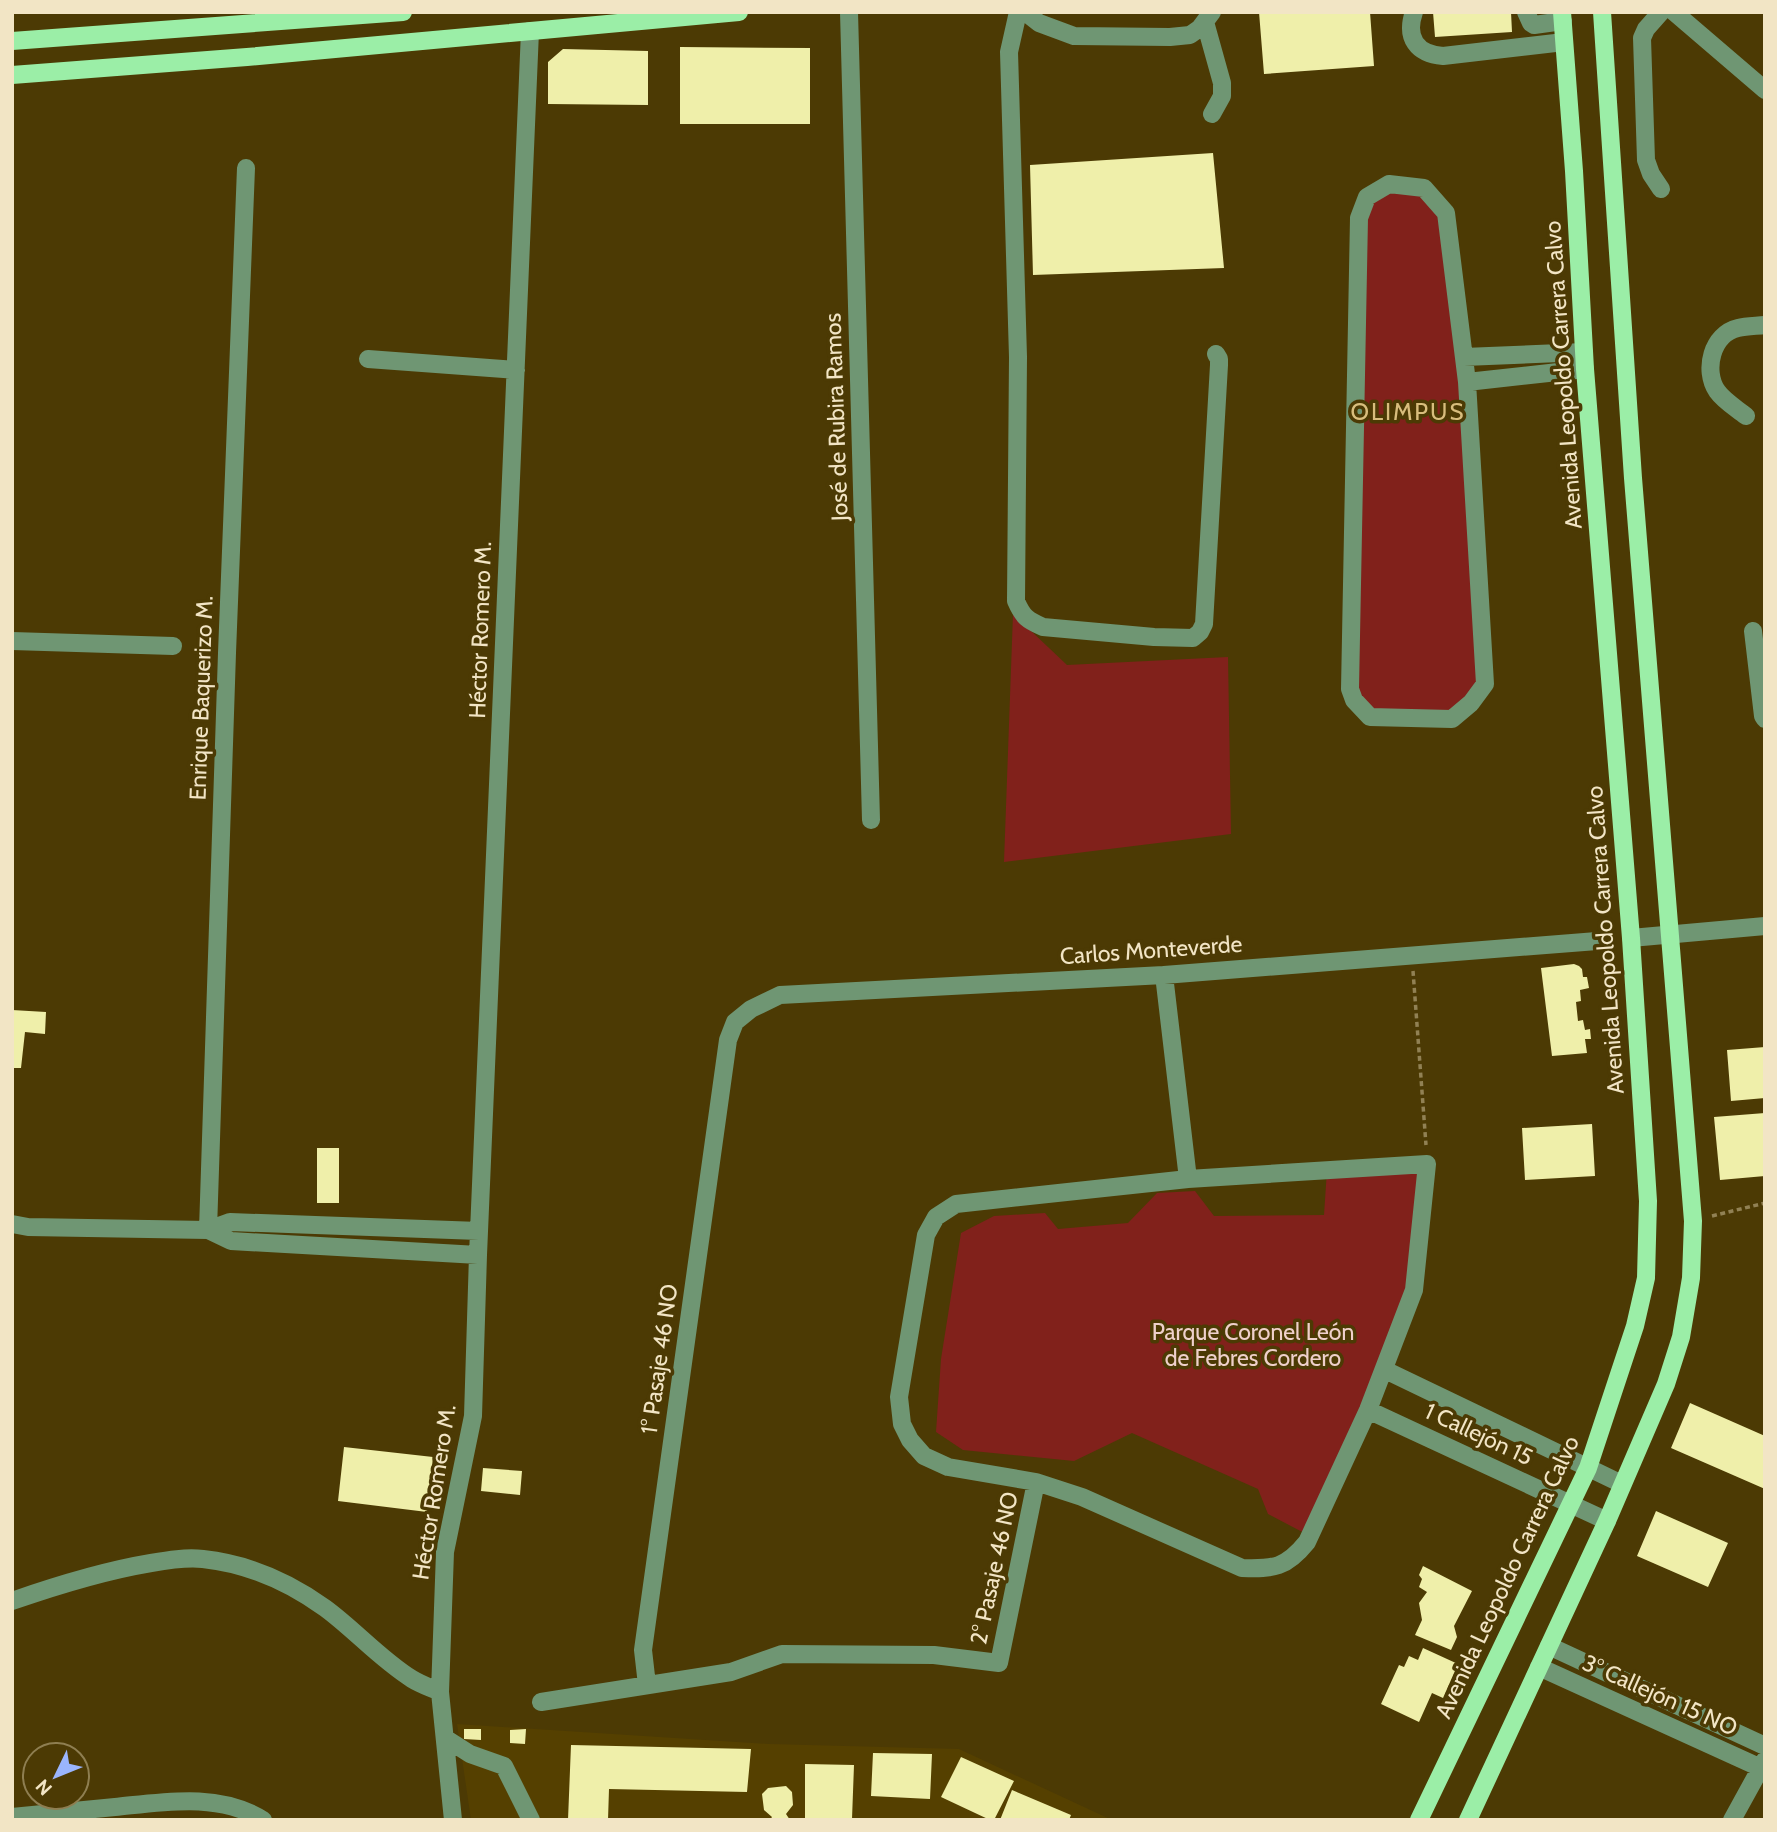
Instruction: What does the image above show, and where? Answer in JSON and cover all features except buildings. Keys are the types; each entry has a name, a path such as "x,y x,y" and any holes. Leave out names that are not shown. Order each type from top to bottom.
{"main road":[{"path":"12,41 403,12"},
{"path":"12,75 247,57 739,12"},
{"path":"1468,1820 1607,1521 1666,1384 1681,1337 1691,1278 1693,1221 1632,464 1602,12"},
{"name":"Avenida Leopoldo Carrera Calvo","path":"1419,1820 1588,1468 1635,1326 1646,1278 1648,1201 1631,939 1585,361 1563,17"}],"street":[{"name":"José de Rubira Ramos","path":"849,12 871,820"},
{"path":"1018,12 1010,51 1018,358 1016,601 1027,620 1043,627 1154,637 1193,638 1200,632 1204,624 1219,365 1216,354"},
{"path":"1025,12 1039,23 1074,36 1189,35 1200,28 1209,17"},
{"path":"1414,12 1410,25 1412,36 1420,48 1432,55 1564,42"},
{"path":"1526,12 1534,25 1563,17"},
{"path":"1661,12 1642,38 1646,160 1661,189"},
{"path":"1674,12 1765,90"},
{"path":"1209,17 1222,83 1222,96 1212,114"},
{"name":"Héctor Romero M.","path":"453,1820 440,1692 445,1552 473,1416 530,31"},
{"name":"Enrique Baquerizo M.","path":"208,1230 246,168"},
{"path":"1389,184 1424,188 1446,213 1464,357 1485,684 1471,703 1452,719 1370,717 1354,700 1350,689 1359,218 1367,197 1389,184"},
{"path":"1746,416 1724,399 1715,388 1711,375 1713,347 1724,334 1736,328 1765,325"},
{"path":"1464,357 1585,361"},
{"path":"368,359 516,370"},
{"path":"1467,382 1545,372 1585,361"},
{"path":"1753,631 1765,719"},
{"path":"12,641 173,646"},
{"path":"1631,939 1765,926"},
{"name":"Carlos Monteverde","path":"728,1040 735,1022 751,1009 780,995 1164,975 1597,941"},
{"path":"1164,975 1188,1178"},
{"name":"1° Pasaje 46 NO","path":"647,1685 643,1650 728,1040"},
{"path":"1427,1164 1414,1290 1368,1410 1307,1542 1292,1559 1270,1569 1242,1568 1082,1497 1036,1482 948,1467 924,1456 909,1440 902,1424 899,1397 926,1236 936,1217 956,1205 1188,1178 1427,1164"},
{"path":"12,1224 28,1227 208,1230 230,1223 479,1231"},
{"path":"208,1230 231,1241 478,1255"},
{"name":"1 Callejón 15","path":"1385,1370 1622,1484"},
{"name":"1 Callejón 15","path":"1368,1410 1607,1521"},
{"name":"2° Pasaje 46 NO","path":"647,1685 731,1672 782,1654 934,1655 999,1663 1036,1482"},
{"path":"12,1601 112,1569 202,1558 226,1563 269,1574 300,1590 412,1679 440,1692"},
{"name":"3° Callejón 15 NO","path":"1549,1646 1765,1746"},
{"name":"3° Callejón 15 NO","path":"1539,1667 1763,1764"},
{"path":"541,1702 647,1685"},
{"path":"445,1738 470,1754 504,1766 531,1820"},
{"path":"1732,1820 1763,1764"},
{"path":"12,1817 185,1800 220,1804 251,1812 263,1820"}],"path":[{"path":"1412,955 1427,1164"},
{"path":"1693,1221 1765,1203"}],"shaded area":[{"path":"457,1724 769,1744 959,1749 1112,1820 471,1820"}],"green space":[{"path":"1424,188 1446,213 1485,684 1452,719 1370,717 1354,700 1367,197"},
{"path":"1013,614 1067,665 1228,657 1231,834 1004,862"},
{"name":"Parque Coronel León de Febres Cordero","path":"1427,1164 1414,1290 1310,1536 1268,1514 1258,1489 1132,1433 1074,1461 963,1450 936,1432 941,1359 961,1233 994,1216 1045,1213 1058,1229 1128,1223 1157,1193 1195,1191 1214,1216 1324,1215 1327,1170"}],"district":[{"name":"OLIMPUS","path":"1408,412"}]}
